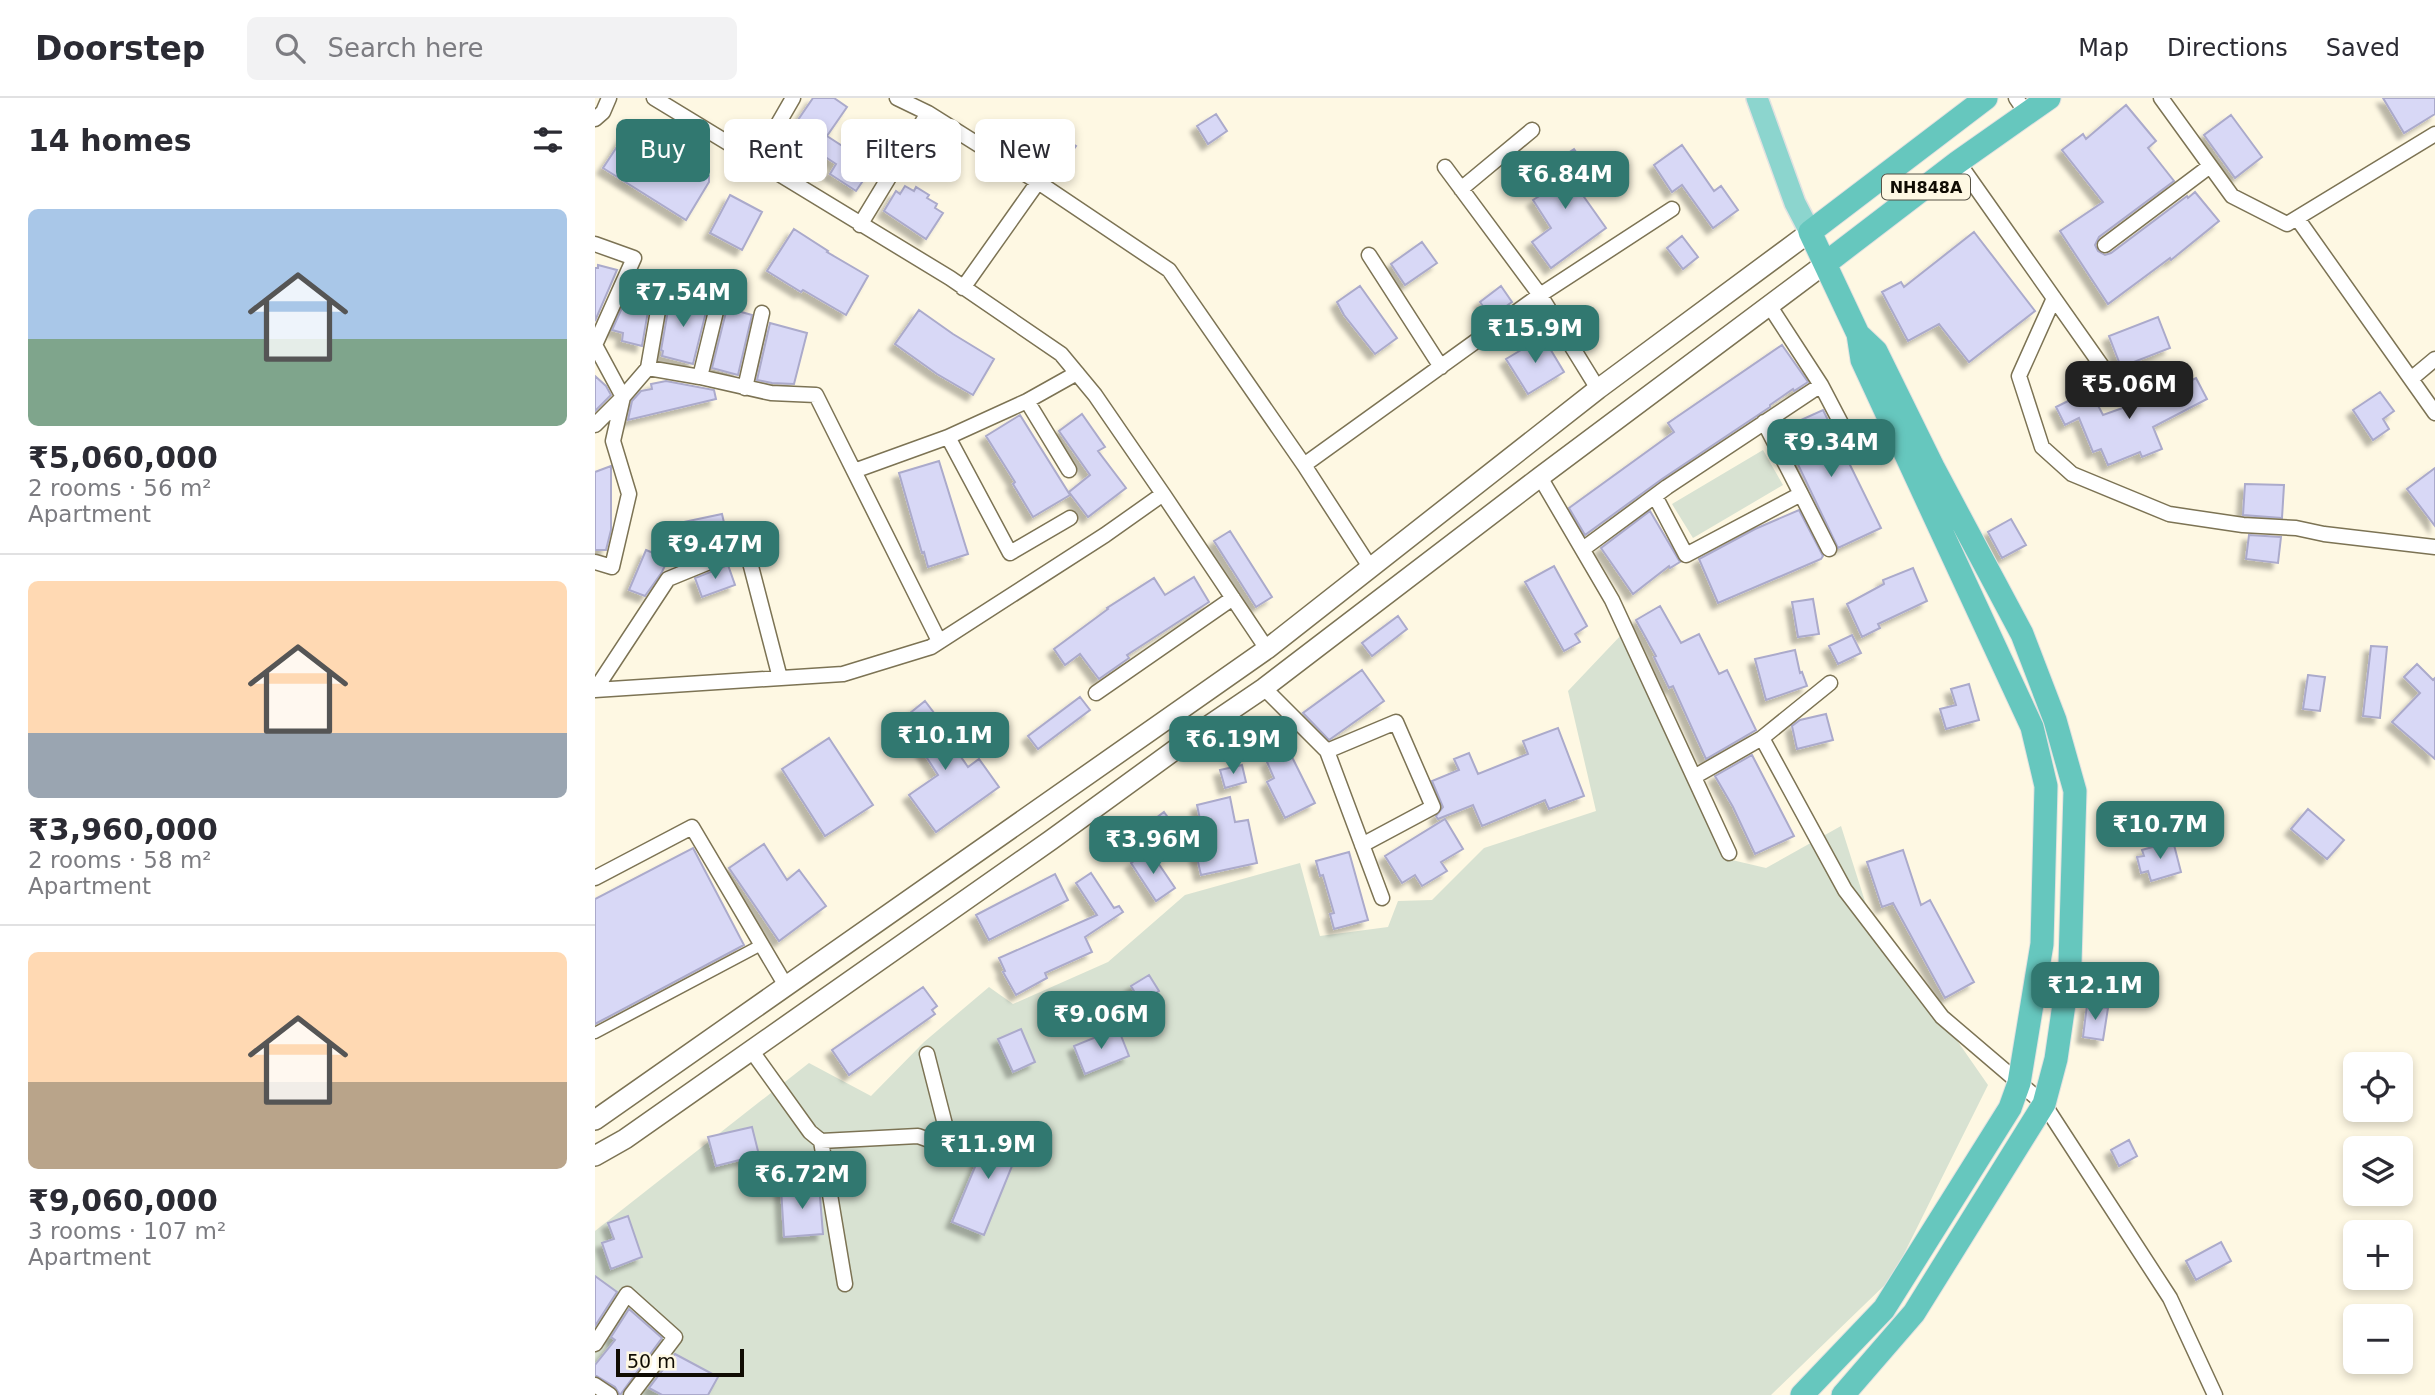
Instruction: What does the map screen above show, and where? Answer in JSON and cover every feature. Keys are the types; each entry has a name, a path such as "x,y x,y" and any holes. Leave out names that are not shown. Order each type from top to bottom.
{"highway":[{"name":"NH848A","path":"1810,232 1986,98"},
{"name":"NH848A","path":"1826,263 2023,109 2049,98"},
{"path":"1802,1395 1884,1309 2010,1108 2019,1083 2042,944 2046,786 2032,727 1862,360 1858,334 1810,232"},
{"path":"1843,1395 1914,1313 2044,1104 2056,1059 2070,963 2075,791 2055,720 2022,634 1934,469 1876,351 1858,334"}],"main road":[{"path":"595,1120 1267,649 1598,388 1810,232 1795,203 1756,98"},
{"path":"595,1156 625,1139 1264,688 1826,263"},
{"path":"1267,649 1284,673"}],"street":[{"path":"595,119 603,112 609,98"},
{"path":"655,98 724,142"},
{"path":"781,119 793,98"},
{"path":"897,98 928,113 975,142"},
{"path":"2161,98 2232,196 2287,224 2435,134"},
{"path":"860,225 928,113"},
{"path":"1461,189 1532,130"},
{"path":"1958,162 2118,389"},
{"path":"2105,245 2210,166"},
{"path":"1445,167 1540,295 1598,388"},
{"path":"789,182 963,288 1062,355 1095,395 1267,649"},
{"path":"963,288 1037,182"},
{"path":"1039,182 1169,270 1370,567"},
{"path":"1304,466 1540,295 1672,209"},
{"path":"2297,218 2435,413"},
{"path":"595,244 634,258 595,345 623,397 613,441 629,494 612,567 595,562"},
{"path":"1369,255 1441,367"},
{"path":"595,425 648,368 663,282"},
{"path":"2054,298 2019,376 2042,447 2073,474 2169,514 2435,547"},
{"path":"700,376 718,303"},
{"path":"1769,305 1821,385 1855,450"},
{"path":"745,388 762,313"},
{"path":"2411,379 2435,359"},
{"path":"648,368 700,376 771,393 816,395 939,642"},
{"path":"854,471 949,437 1027,401 1077,373"},
{"path":"1583,550 1655,496 1821,385"},
{"path":"1027,401 1069,470"},
{"path":"1764,422 1829,550"},
{"path":"949,437 1010,553 1070,518"},
{"path":"1541,477 1612,600 1729,853"},
{"path":"595,690 842,674 930,647 1105,535 1163,494"},
{"path":"1655,496 1686,555 1801,494"},
{"path":"595,690 668,579 746,547 780,678"},
{"path":"1096,693 1233,598"},
{"path":"1694,777 1762,738 1830,683"},
{"path":"1264,688 1327,751 1382,898"},
{"path":"1327,751 1396,722 1433,807 1362,845"},
{"path":"1762,738 1845,890 1942,1017 2044,1104 2170,1298 2215,1395"},
{"path":"595,878 692,827 786,986"},
{"path":"595,1033 761,945"},
{"path":"751,1050 810,1132 821,1141 845,1284"},
{"path":"821,1141 918,1136 951,1148 927,1054"},
{"path":"595,1344 627,1294 675,1337 631,1395"},
{"path":"595,1385 610,1395"}],"green space":[{"path":"1763,450 1783,485 1693,538 1672,504"},
{"path":"1623,633 1732,860 1766,868 1841,826 1869,914 1988,1085 1892,1278 1771,1395 595,1395 595,1231 809,1063 871,1096 924,1042 989,987 1013,1004 1108,962 1185,895 1300,863 1320,936 1388,927 1398,901 1432,900 1484,848 1596,811 1568,691"}],"building":[{"path":"813,98 834,98 847,107 827,136 827,119 799,119"},
{"path":"2383,98 2435,98 2435,114 2404,133"},
{"path":"2126,105 2156,141 2148,148 2174,181 2099,237 2095,245 2098,251 2105,255 2111,253 2195,192 2219,221 2171,260 2170,258 2108,304 2060,231 2103,202 2062,150 2083,134 2086,139"},
{"path":"1216,114 1227,131 1208,144 1197,126"},
{"path":"2231,115 2262,157 2235,178 2204,135"},
{"path":"827,136 841,145 841,181 830,174 836,164 827,158"},
{"path":"1682,145 1714,191 1721,186 1738,210 1713,228 1682,185 1672,192 1654,165"},
{"path":"616,148 616,176 603,168"},
{"path":"1574,149 1588,169 1572,180 1606,228 1551,268 1532,242 1551,228 1533,200 1549,190 1538,173"},
{"path":"625,182 709,182 686,220"},
{"path":"842,182 862,182 856,191"},
{"path":"905,186 914,191 916,187 929,195 927,198 937,204 935,208 943,213 926,239 884,211 896,191 900,194"},
{"path":"730,195 762,212 742,250 710,233"},
{"path":"794,229 868,276 846,315 767,271"},
{"path":"1974,232 2035,311 1969,362 1939,324 1908,341 1882,292 1901,282 1904,287"},
{"path":"1682,236 1698,257 1683,269 1667,248"},
{"path":"1422,242 1437,263 1405,285 1391,264"},
{"path":"598,265 617,270 595,321 595,268 598,268"},
{"path":"1360,286 1397,338 1375,354 1337,302"},
{"path":"1501,286 1512,302 1491,317 1480,302"},
{"path":"630,290 651,294 642,346 622,341 623,333 612,330"},
{"path":"677,296 708,304 693,364 662,356 670,299 676,300"},
{"path":"727,308 752,315 738,375 712,368"},
{"path":"919,310 994,359 973,395 937,374 895,344"},
{"path":"2158,317 2170,348 2121,367 2109,336"},
{"path":"770,323 807,333 794,384 757,380"},
{"path":"1543,337 1564,372 1528,394 1506,359"},
{"path":"1782,345 1808,382 1794,391 1793,389 1585,535 1569,508 1674,432 1668,423"},
{"path":"595,376 611,395 595,411"},
{"path":"2196,378 2207,399 2153,427 2162,449 2142,457 2140,452 2108,465 2101,449 2093,452 2079,418 2065,425 2056,407 2090,390 2103,415 2142,401 2143,404"},
{"path":"666,381 714,390 716,399 628,420 632,401 641,391 652,389 651,384"},
{"path":"2380,392 2394,411 2383,419 2389,429 2373,440 2353,410"},
{"path":"1823,410 1881,528 1838,548 1781,429"},
{"path":"1082,414 1105,447 1098,451 1126,488 1088,517 1069,492 1090,475 1059,431"},
{"path":"1020,415 1070,495 1033,517 986,436"},
{"path":"939,461 968,554 928,567 899,473"},
{"path":"611,466 611,530 606,550 595,550 595,472"},
{"path":"2435,468 2435,526 2407,489"},
{"path":"2245,484 2284,485 2282,518 2243,515"},
{"path":"1799,510 1823,556 1821,559 1718,603 1699,559 1755,529"},
{"path":"1650,511 1680,562 1670,568 1669,566 1633,594 1601,548"},
{"path":"722,514 729,544 688,560 679,523"},
{"path":"2011,519 2026,545 2002,558 1988,532"},
{"path":"1230,531 1272,597 1256,607 1214,541"},
{"path":"2249,535 2281,537 2278,563 2246,559"},
{"path":"646,550 668,559 645,596 629,590"},
{"path":"728,565 735,585 702,597 695,578"},
{"path":"1554,566 1587,626 1575,634 1580,642 1564,651 1525,582"},
{"path":"1913,568 1927,601 1878,624 1880,628 1862,637 1847,604 1884,584 1883,580"},
{"path":"1194,577 1209,602 1127,655 1129,658 1099,679 1080,654 1065,665 1054,649 1107,608 1154,578 1165,595"},
{"path":"1813,599 1819,634 1798,637 1792,602"},
{"path":"1660,606 1681,643 1699,634 1719,674 1727,670 1756,730 1706,759 1673,686 1669,688 1654,657 1656,656 1636,620"},
{"path":"1398,616 1407,629 1372,656 1362,643"},
{"path":"1852,635 1861,653 1838,664 1829,646"},
{"path":"2371,646 2387,647 2380,718 2363,716"},
{"path":"1795,650 1800,673 1802,672 1807,686 1766,700 1755,659"},
{"path":"2417,664 2433,680 2435,678 2435,759 2392,722 2420,693 2404,677"},
{"path":"1362,670 1384,701 1329,740 1303,713"},
{"path":"2308,675 2325,677 2320,711 2303,709"},
{"path":"1969,684 1979,720 1946,729 1940,709 1956,705 1951,689"},
{"path":"1080,697 1090,710 1038,749 1028,736"},
{"path":"925,701 968,767 979,759 999,787 936,832 909,795 938,775 916,741 914,742 899,722"},
{"path":"1826,714 1833,740 1797,749 1792,726 1800,720"},
{"path":"1558,728 1584,796 1549,809 1545,800 1482,826 1473,805 1438,819 1436,816 1443,807 1432,781 1459,770 1454,759 1469,753 1478,774 1528,754 1523,741"},
{"path":"829,738 873,805 825,836 782,769"},
{"path":"1289,751 1315,803 1285,818 1267,782 1274,778 1267,762"},
{"path":"1752,755 1794,836 1755,854 1715,776"},
{"path":"1242,765 1246,782 1225,788 1220,770"},
{"path":"1230,797 1235,822 1248,820 1257,863 1201,875 1191,832 1202,829 1197,805"},
{"path":"2308,809 2344,840 2327,859 2291,829"},
{"path":"1164,812 1175,827 1142,852 1131,837"},
{"path":"1445,819 1463,849 1441,862 1447,871 1422,886 1415,875 1402,883 1385,856"},
{"path":"2173,841 2181,872 2151,881 2148,871 2141,873 2137,857 2144,856 2142,850"},
{"path":"764,844 787,880 799,870 826,906 779,941 729,868"},
{"path":"693,848 744,945 595,1024 595,899"},
{"path":"1903,850 1921,905 1930,900 1974,982 1945,998 1893,903 1882,907 1867,862"},
{"path":"1150,851 1175,888 1156,901 1131,863"},
{"path":"1349,852 1368,920 1334,929 1330,914 1334,913 1316,861"},
{"path":"1091,873 1114,908 1119,906 1123,912 1085,937 1092,952 1045,973 1047,978 1016,995 1003,972 1005,971 999,958 1097,915 1076,883"},
{"path":"1055,874 1068,900 989,940 976,915"},
{"path":"1149,975 1159,991 1141,1003 1131,986"},
{"path":"923,987 937,1006 932,1010 935,1014 849,1075 832,1050"},
{"path":"2087,1005 2108,1008 2103,1040 2083,1037"},
{"path":"1118,1028 1129,1056 1085,1074 1074,1046"},
{"path":"1021,1029 1035,1062 1013,1072 998,1039"},
{"path":"992,1126 1023,1139 984,1235 952,1222"},
{"path":"752,1127 759,1155 716,1166 708,1137"},
{"path":"2129,1140 2137,1156 2119,1166 2111,1150"},
{"path":"819,1185 823,1234 784,1237 781,1188"},
{"path":"628,1216 642,1257 611,1269 602,1243 614,1239 608,1223"},
{"path":"2221,1242 2231,1261 2196,1280 2186,1261"},
{"path":"595,1276 617,1292 595,1326"},
{"path":"629,1309 662,1338 620,1395 615,1387 595,1375 595,1365 615,1340 611,1337"},
{"path":"675,1354 718,1377 708,1395 662,1395 649,1388"}]}
